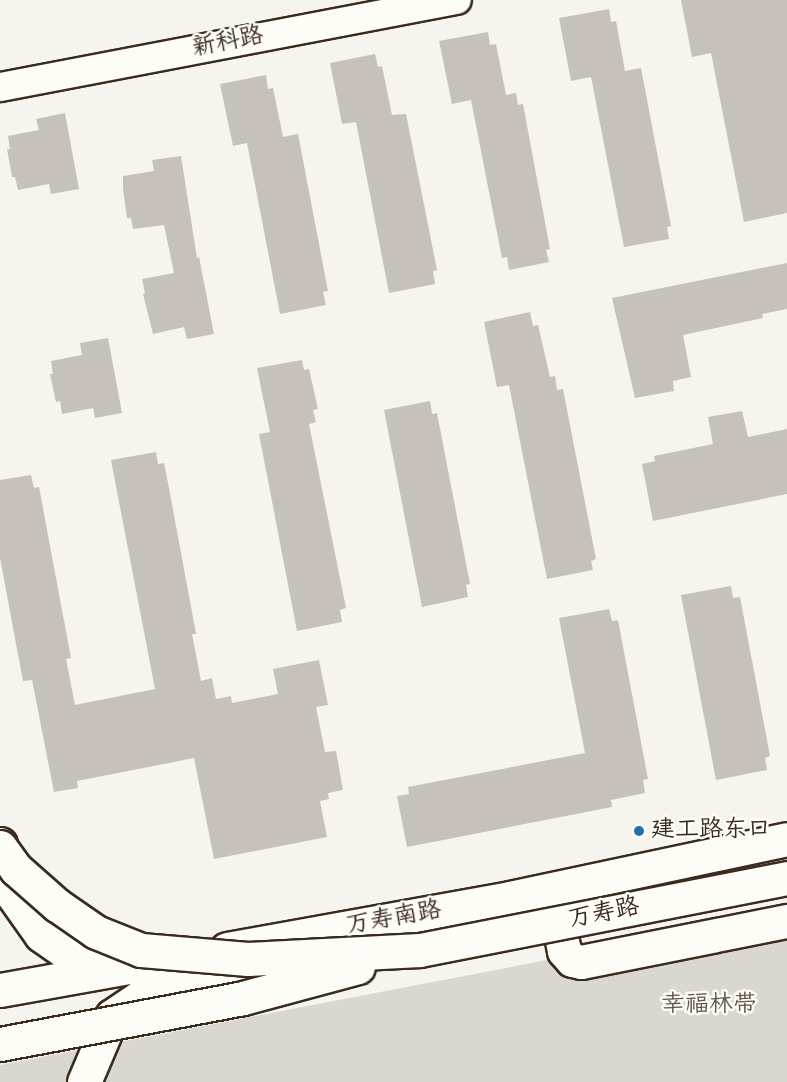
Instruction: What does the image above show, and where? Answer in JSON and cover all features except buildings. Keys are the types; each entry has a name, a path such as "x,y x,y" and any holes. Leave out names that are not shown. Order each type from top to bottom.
{"main road":[{"name":"万寿南路","path":"0,990 552,889 787,838"},
{"path":"0,845 16,869 57,904 96,932 141,950 248,959 420,950"},
{"path":"0,845 12,894 41,935 78,961 114,969"},
{"name":"万寿路","path":"420,950 787,879"},
{"path":"552,889 564,951 572,960 581,962 787,921"},
{"path":"84,1082 112,1016 140,997 163,988 221,977 271,941"},
{"path":"0,1044 243,998 420,950"}],"street":[{"name":"新科路","path":"0,87 457,0"}],"green space":[{"name":"幸福林带","path":"787,914 787,1082 0,1082 0,1065"}],"place":[{"name":"建工路东口","path":"639,831"}]}
